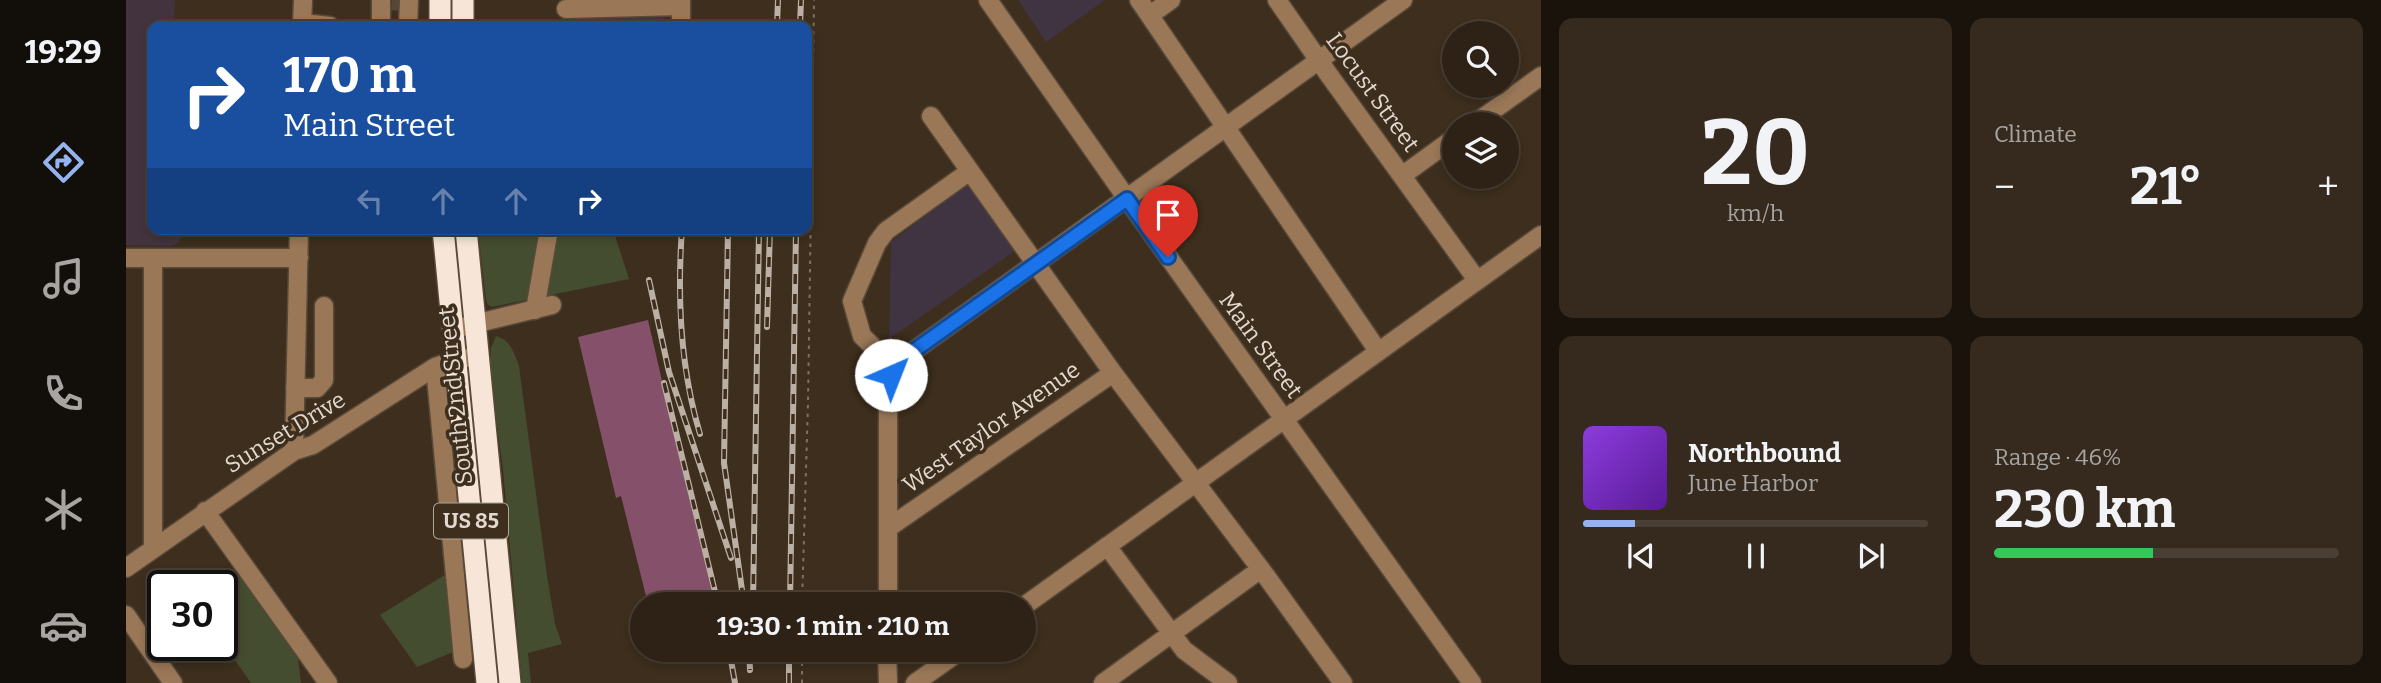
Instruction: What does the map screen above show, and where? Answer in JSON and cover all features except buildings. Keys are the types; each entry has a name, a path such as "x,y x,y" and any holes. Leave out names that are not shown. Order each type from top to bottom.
{"highway":[{"path":"440,0 440,21"},
{"path":"463,0 463,21"},
{"name":"South 2nd Street","path":"444,235 487,683"},
{"name":"South 2nd Street","path":"466,235 510,683"}],"street":[{"path":"302,21 303,0"},
{"name":"Main Street","path":"988,0 1472,683"},
{"path":"1139,0 1378,351"},
{"path":"1150,15 1171,0"},
{"name":"Locust Street","path":"1278,0 1478,280"},
{"path":"888,592 888,391 895,368 908,355 1403,0"},
{"path":"384,21 395,1"},
{"path":"395,1 405,21"},
{"path":"566,12 681,3 681,21"},
{"path":"1491,112 1541,76"},
{"path":"931,116 1113,373"},
{"path":"1403,175 1442,147"},
{"path":"895,368 862,335 852,301 877,243 886,232 970,172"},
{"path":"1036,597 1541,234"},
{"path":"294,451 299,235"},
{"path":"452,329 544,307 548,235"},
{"path":"126,258 299,258"},
{"path":"153,258 153,547"},
{"path":"295,388 317,388 324,380 324,306"},
{"name":"Sunset Drive","path":"126,568 294,451 313,445 435,368 455,360 478,356"},
{"path":"435,368 463,659"},
{"name":"West Taylor Avenue","path":"888,528 1113,373 1343,683"},
{"path":"205,511 328,683"},
{"path":"1107,546 1184,650 1228,683"},
{"path":"1103,683 1261,569"},
{"path":"126,615 173,683"},
{"path":"887,662 888,683"},
{"path":"915,683 944,662"}],"path":[{"path":"812,126 814,0"},
{"path":"802,592 810,235"},
{"path":"802,662 802,683"}],"shaded area":[{"path":"126,0 175,0 174,21 147,21 147,235 182,235 178,243 171,246 126,245"},
{"path":"572,0 664,0 665,21 572,21"},
{"path":"1018,0 1105,0 1046,42"},
{"path":"968,184 1015,251 889,339 891,242"}],"green space":[{"path":"479,235 615,235 629,279 492,307 486,300"},
{"path":"496,336 509,344 519,366 547,576 555,624 562,644 528,653 531,683 522,683 503,469 488,357 491,356"},
{"path":"238,571 298,659 301,683 251,683 235,661 238,661"},
{"path":"448,573 458,650 417,667 380,615"}],"tunnel":[{"path":"392,1 402,2"}],"railway":[{"path":"777,21 778,0"},
{"path":"800,21 801,0"},
{"path":"682,235 680,307 684,358 700,434"},
{"path":"728,235 724,463 742,592"},
{"path":"753,592 759,235"},
{"path":"767,327 770,235"},
{"path":"790,592 796,235"},
{"path":"649,280 669,372 731,558"},
{"path":"664,383 715,592"},
{"path":"731,662 735,683"},
{"path":"750,662 750,670"},
{"path":"789,662 789,683"}],"route":[{"path":"891,375 908,355 1127,199 1168,257"}]}
